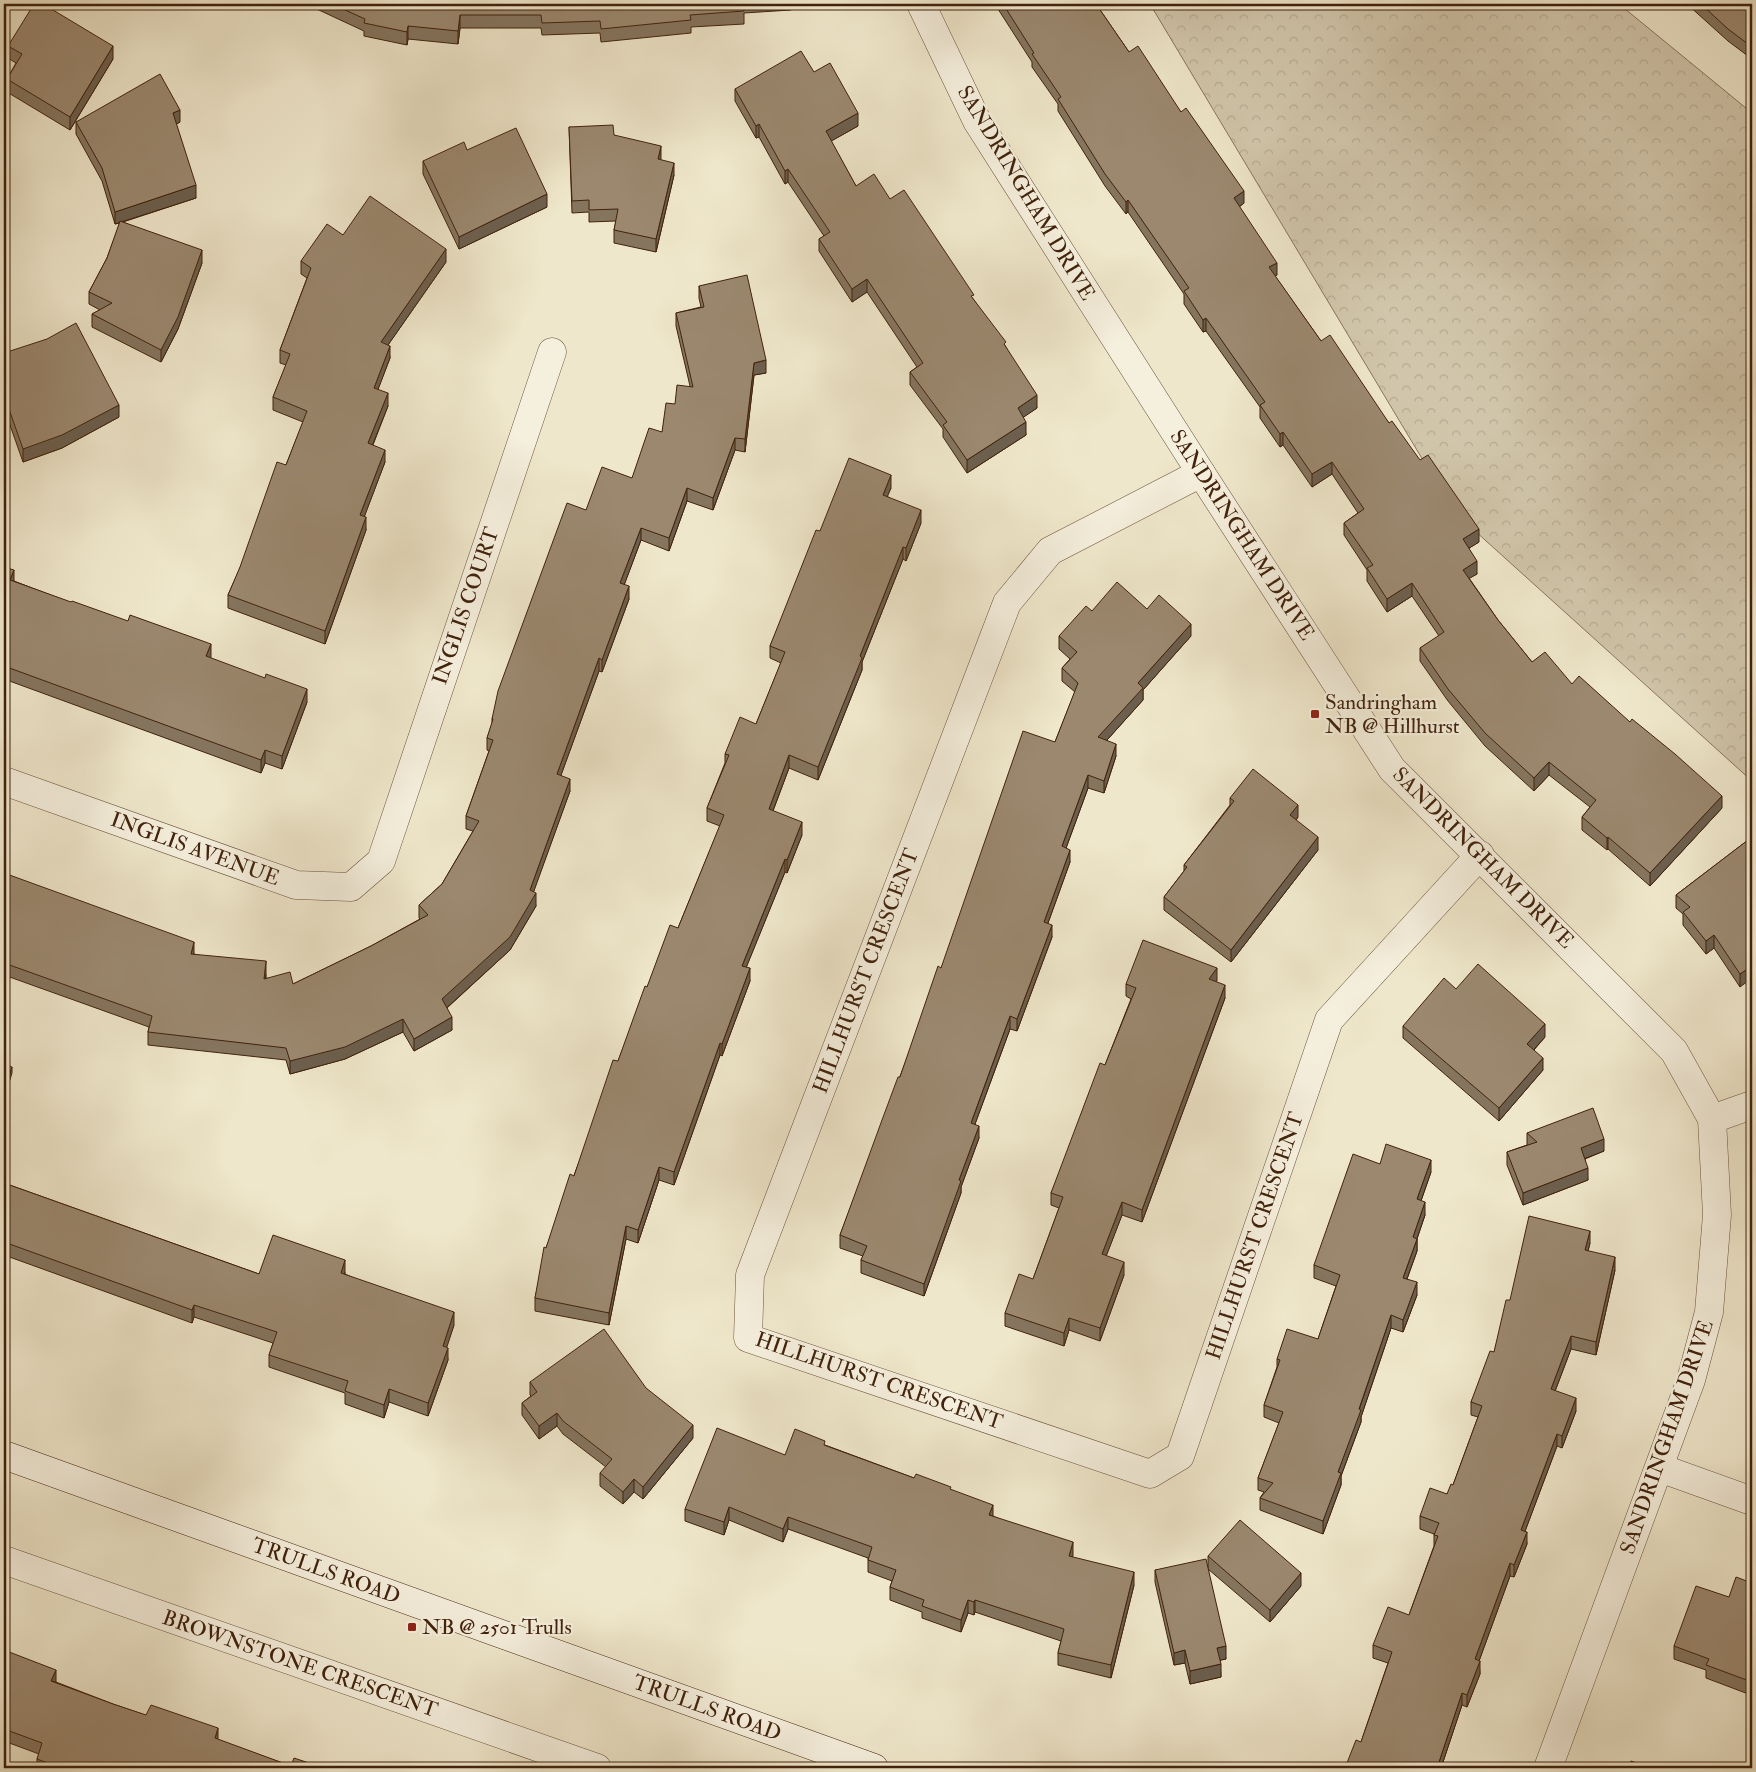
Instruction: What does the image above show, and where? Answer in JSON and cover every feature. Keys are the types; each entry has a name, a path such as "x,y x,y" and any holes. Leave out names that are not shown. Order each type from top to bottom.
{"street":[{"name":"SANDRINGHAM DRIVE","path":"921,4 977,121 1392,768 1674,1051 1712,1119 1717,1216 1710,1312 1691,1380 1660,1468 1548,1768"},
{"name":"INGLIS COURT","path":"381,861 552,352"},
{"name":"HILLHURST CRESCENT","path":"1201,473 1050,551 1007,603 750,1274 748,1338 1150,1474 1180,1456 1329,1020 1480,855"},
{"name":"INGLIS AVENUE","path":"4,781 296,885 351,888 381,861"},
{"path":"1712,1119 1752,1105"},
{"name":"TRULLS ROAD","path":"4,1455 874,1768"},
{"path":"1660,1468 1752,1501"},
{"name":"BROWNSTONE CRESCENT","path":"4,1560 597,1768"}],"green space":[{"path":"1150,4 1619,4 1752,113 1752,781 1454,512"}],"building":[{"path":"34,4 43,4 113,46 70,117 7,79 22,54 8,46"},
{"path":"332,4 743,4 744,11 690,15 691,20 601,29 600,21 542,23 541,15 460,15 458,31 408,26 407,32 364,23 365,19"},
{"path":"1003,4 1096,4 1129,52 1138,46 1181,112 1186,108 1244,191 1234,198 1277,263 1269,267 1321,341 1330,335 1389,423 1392,421 1420,460 1428,455 1479,529 1463,539 1477,561 1463,570 1498,620 1532,662 1545,652 1572,684 1579,676 1630,722 1632,719 1722,796 1650,873 1582,817 1596,800 1549,762 1534,778 1485,733 1448,689 1420,648 1444,632 1412,583 1387,599 1367,568 1373,565 1344,523 1364,509 1332,462 1312,474 1283,432 1280,434 1260,405 1265,402 1206,318 1203,320 1184,291 1189,288 1128,200 1126,202 1105,174 1058,99 1061,97 1032,54 1034,53"},
{"path":"1701,4 1752,4 1752,47 1728,29"},
{"path":"801,51 814,72 830,63 858,113 826,131 856,186 874,174 890,199 904,190 974,295 971,296 1006,342 1004,344 1037,395 1018,408 1026,422 967,460 943,425 947,422 910,372 923,363 867,279 852,289 819,239 830,232 788,169 785,171 759,124 756,126 735,89"},
{"path":"160,74 180,110 173,113 196,185 115,212 102,168 76,122"},
{"path":"613,125 614,135 661,146 658,159 674,163 656,239 614,230 618,209 589,210 589,200 572,201 569,127"},
{"path":"516,128 547,194 459,237 423,161 464,142 467,150"},
{"path":"370,196 446,249 381,342 390,346 374,388 388,393 368,443 385,450 360,515 366,517 325,631 228,595 240,567 277,462 286,465 307,411 273,397 290,354 280,350 311,268 301,261 327,224 343,235"},
{"path":"120,221 202,250 178,317 161,350 92,314 112,303 89,292 107,258"},
{"path":"747,275 766,360 754,363 745,439 735,438 713,498 687,488 669,538 641,528 620,583 629,586 602,660 599,658 557,774 570,779 530,890 536,893 510,937 442,999 452,1017 414,1039 403,1019 345,1047 290,1061 286,1048 148,1032 152,1016 4,963 4,873 194,942 191,954 266,961 264,979 290,972 293,984 371,946 428,915 419,905 442,884 479,821 466,816 493,740 487,738 493,719 498,691 567,503 586,510 602,467 632,478 649,428 662,432 666,403 675,404 677,385 693,387 676,313 704,307 699,286"},
{"path":"76,323 119,405 62,435 23,449 4,395 4,353 47,339"},
{"path":"849,458 891,475 883,495 921,510 906,548 903,547 860,656 862,658 818,767 789,755 769,809 802,822 742,966 750,968 722,1044 720,1043 674,1172 659,1167 638,1230 626,1226 609,1313 535,1298 544,1247 546,1248 570,1174 574,1176 613,1060 618,1061 645,986 647,987 670,925 678,928 724,815 707,808 729,755 725,754 740,717 756,724 785,652 770,646 816,530 820,531"},
{"path":"4,567 14,570 10,580 128,621 130,615 211,644 206,656 265,678 266,674 307,689 282,756 265,750 261,760 4,666"},
{"path":"1117,582 1147,609 1159,595 1191,624 1138,683 1143,688 1098,737 1116,744 1104,781 1088,775 1062,846 1070,850 1044,922 1052,925 1017,1019 1010,1016 971,1123 979,1126 924,1284 861,1260 867,1246 840,1235 898,1077 900,1077 938,966 941,968 1023,731 1055,742 1078,683 1062,668 1077,652 1059,636 1086,606 1092,611"},
{"path":"1253,769 1298,805 1290,815 1318,837 1231,950 1164,897 1187,867 1184,865 1234,801 1230,798"},
{"path":"1752,837 1752,966 1740,974 1714,935 1706,941 1683,912 1690,907 1676,895"},
{"path":"1143,940 1217,968 1209,979 1225,985 1142,1210 1122,1202 1102,1254 1124,1262 1100,1328 1069,1318 1064,1333 1005,1313 1019,1274 1033,1279 1063,1197 1051,1193 1100,1063 1105,1065 1136,988 1126,984"},
{"path":"1478,964 1545,1024 1527,1044 1543,1058 1499,1108 1403,1026 1444,978 1456,989"},
{"path":"4,1064 12,1067 4,1092"},
{"path":"1593,1108 1604,1139 1581,1148 1588,1168 1523,1193 1507,1152 1537,1142 1527,1133"},
{"path":"1386,1144 1431,1160 1417,1199 1425,1202 1413,1237 1417,1239 1403,1278 1417,1282 1403,1320 1391,1315 1359,1409 1361,1410 1338,1472 1341,1473 1323,1521 1260,1498 1273,1483 1258,1478 1283,1412 1264,1405 1280,1360 1277,1359 1287,1329 1318,1339 1340,1275 1314,1265 1353,1154 1380,1164"},
{"path":"4,1183 259,1274 273,1235 345,1260 341,1273 454,1312 443,1346 448,1348 428,1403 389,1389 384,1405 345,1391 348,1381 269,1355 277,1332 194,1305 192,1310 4,1242"},
{"path":"1529,1216 1590,1231 1585,1250 1615,1257 1596,1342 1571,1336 1551,1389 1576,1398 1562,1436 1557,1434 1521,1530 1527,1532 1514,1565 1510,1563 1475,1659 1480,1661 1467,1695 1462,1693 1437,1768 1345,1768 1356,1740 1361,1742 1392,1652 1373,1645 1388,1607 1409,1615 1438,1536 1434,1535 1439,1523 1420,1516 1430,1488 1447,1494 1451,1484 1453,1485 1482,1406 1471,1402 1490,1351 1494,1352 1506,1300 1510,1300"},
{"path":"604,1329 646,1388 693,1425 643,1487 634,1479 623,1492 600,1473 612,1459 563,1421 557,1413 539,1426 522,1403 537,1392 530,1382"},
{"path":"717,1428 785,1455 795,1429 825,1441 824,1445 914,1478 916,1474 993,1505 989,1515 1073,1542 1069,1556 1134,1572 1111,1665 1058,1653 1064,1629 975,1600 974,1602 968,1600 961,1620 922,1606 924,1600 890,1587 896,1570 868,1560 872,1547 788,1517 783,1529 729,1507 724,1522 685,1509"},
{"path":"1240,1520 1301,1573 1270,1610 1208,1556"},
{"path":"1206,1559 1226,1646 1217,1648 1221,1664 1190,1671 1185,1650 1174,1653 1155,1570"},
{"path":"1736,1577 1752,1583 1752,1682 1706,1665 1709,1659 1674,1646 1696,1586 1729,1597"},
{"path":"4,1650 56,1670 51,1681 113,1704 146,1715 151,1705 218,1728 215,1738 291,1766 294,1758 324,1768 61,1768 37,1759 42,1743 4,1729"},
{"path":"1631,1761 1651,1768 1628,1768"}],"place":[{"name":"Sandringham NB @ Hillhurst","path":"1315,714"},
{"name":"NB @ 2501 Trulls","path":"412,1627"}]}
